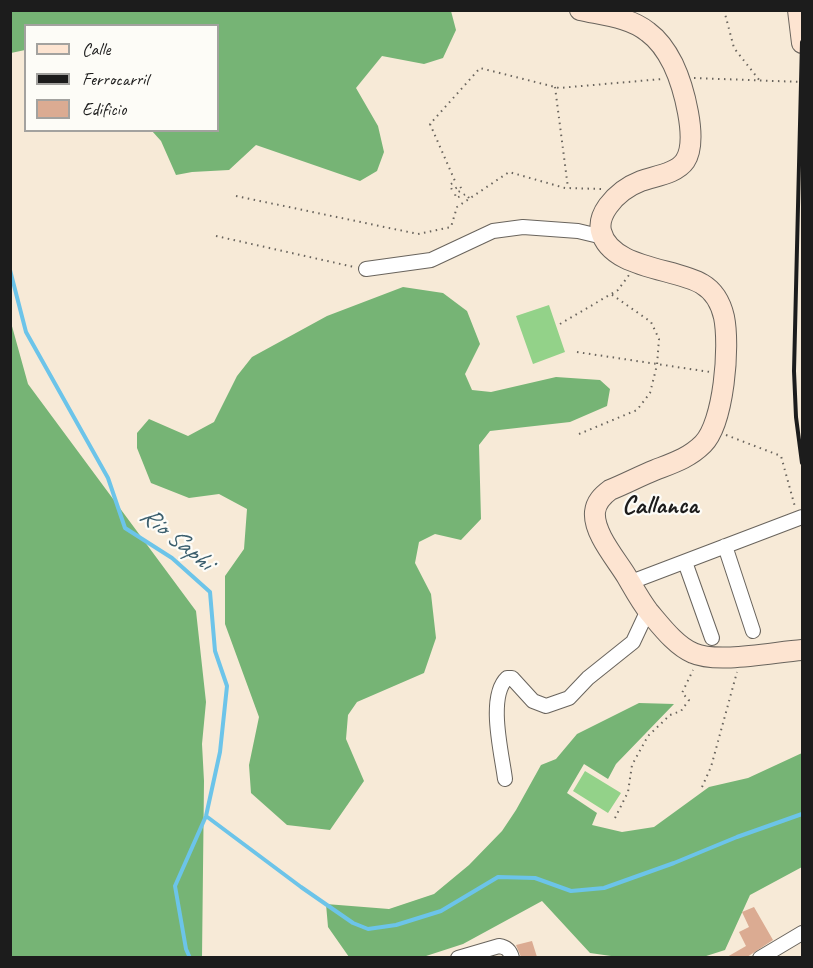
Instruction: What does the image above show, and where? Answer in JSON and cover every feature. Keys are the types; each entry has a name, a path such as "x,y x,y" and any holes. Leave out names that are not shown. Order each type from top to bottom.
{"main road":[{"path":"580,10 631,22 646,30 656,39 669,57 684,98 690,127 690,148 681,165 639,182 612,201 604,211 600,227 603,237 615,250 638,263 687,278 702,284 712,292 720,304 724,318 726,350 724,388 712,430 705,442 692,454 676,463 610,490 600,497 595,513 596,523 606,546 648,610 672,637 690,652 717,658 802,650"},
{"path":"798,10 802,43"}],"street":[{"path":"366,269 430,260 493,231 523,227 578,231 603,237"},
{"path":"630,582 800,518"},
{"path":"725,546 753,631"},
{"path":"685,562 712,638"},
{"path":"505,779 496,715 503,682 507,678 512,678 533,701 546,706 569,698 588,678 633,642 648,610"},
{"path":"760,957 802,933"},
{"path":"458,957 505,946 512,957"}],"path":[{"path":"724,10 734,48 760,81"},
{"path":"469,198 466,194 456,198 455,194 462,190 460,186 452,190 450,185 455,181 430,124 480,68 555,87 677,78 802,82"},
{"path":"555,87 568,188"},
{"path":"236,196 418,234 451,227 457,207 509,172 568,188 626,190"},
{"path":"216,236 366,269"},
{"path":"560,324 618,290 638,263"},
{"path":"579,434 637,410 650,393 657,365 659,339 651,322 611,294"},
{"path":"577,352 724,374"},
{"path":"712,430 781,456 800,518"},
{"path":"615,818 628,792 632,765 648,736 670,715 681,711 689,700 682,693 700,656"},
{"path":"702,787 711,767 742,656"}],"green space":[{"path":"11,11 451,11 456,30 443,58 424,64 382,56 356,88 378,126 384,152 377,171 360,181 256,145 229,170 176,175 161,141 153,132 219,132 219,24 24,24 24,50 11,53"},
{"path":"403,287 443,293 467,311 480,344 465,374 472,390 491,392 556,377 600,380 610,389 607,406 570,422 490,431 479,445 481,519 461,540 435,534 419,542 415,563 431,594 436,638 424,673 357,702 348,715 346,739 364,781 330,830 287,825 251,793 249,765 259,717 225,624 225,576 244,549 247,509 219,494 189,498 151,483 137,448 137,433 149,419 188,436 214,422 237,376 252,357 327,316"},
{"path":"549,305 565,352 533,364 516,316"},
{"path":"10,319 28,384 196,611 206,702 202,744 204,781 202,957 11,957"},
{"path":"639,703 674,704 616,764 608,779 584,764 567,793 597,813 592,825 622,832 654,827 709,787 748,778 802,753 802,867 750,895 725,950 700,958 618,957 590,953 542,901 463,944 423,957 349,957 328,927 326,904 389,909 434,894 469,865 502,831 541,765 556,759 577,734"},
{"path":"585,771 621,793 608,813 573,791"}],"building":[{"path":"754,907 773,940 747,957 727,957 746,946 739,932 749,927 742,912"},
{"path":"532,941 537,957 521,957 516,945"}],"waterway":[{"name":"Rio Saphi","path":"10,270 26,332 108,478 125,528 172,558 210,592 215,651 227,686 220,752 206,816 175,886 186,949 190,958"},
{"path":"206,816 301,887 353,923 368,929 396,925 441,911 498,877 535,878 571,891 604,888 802,814"}],"railway":[{"path":"802,42 794,371 796,417 802,463"}],"district":[{"name":"Callanca","path":"660,506"}]}
